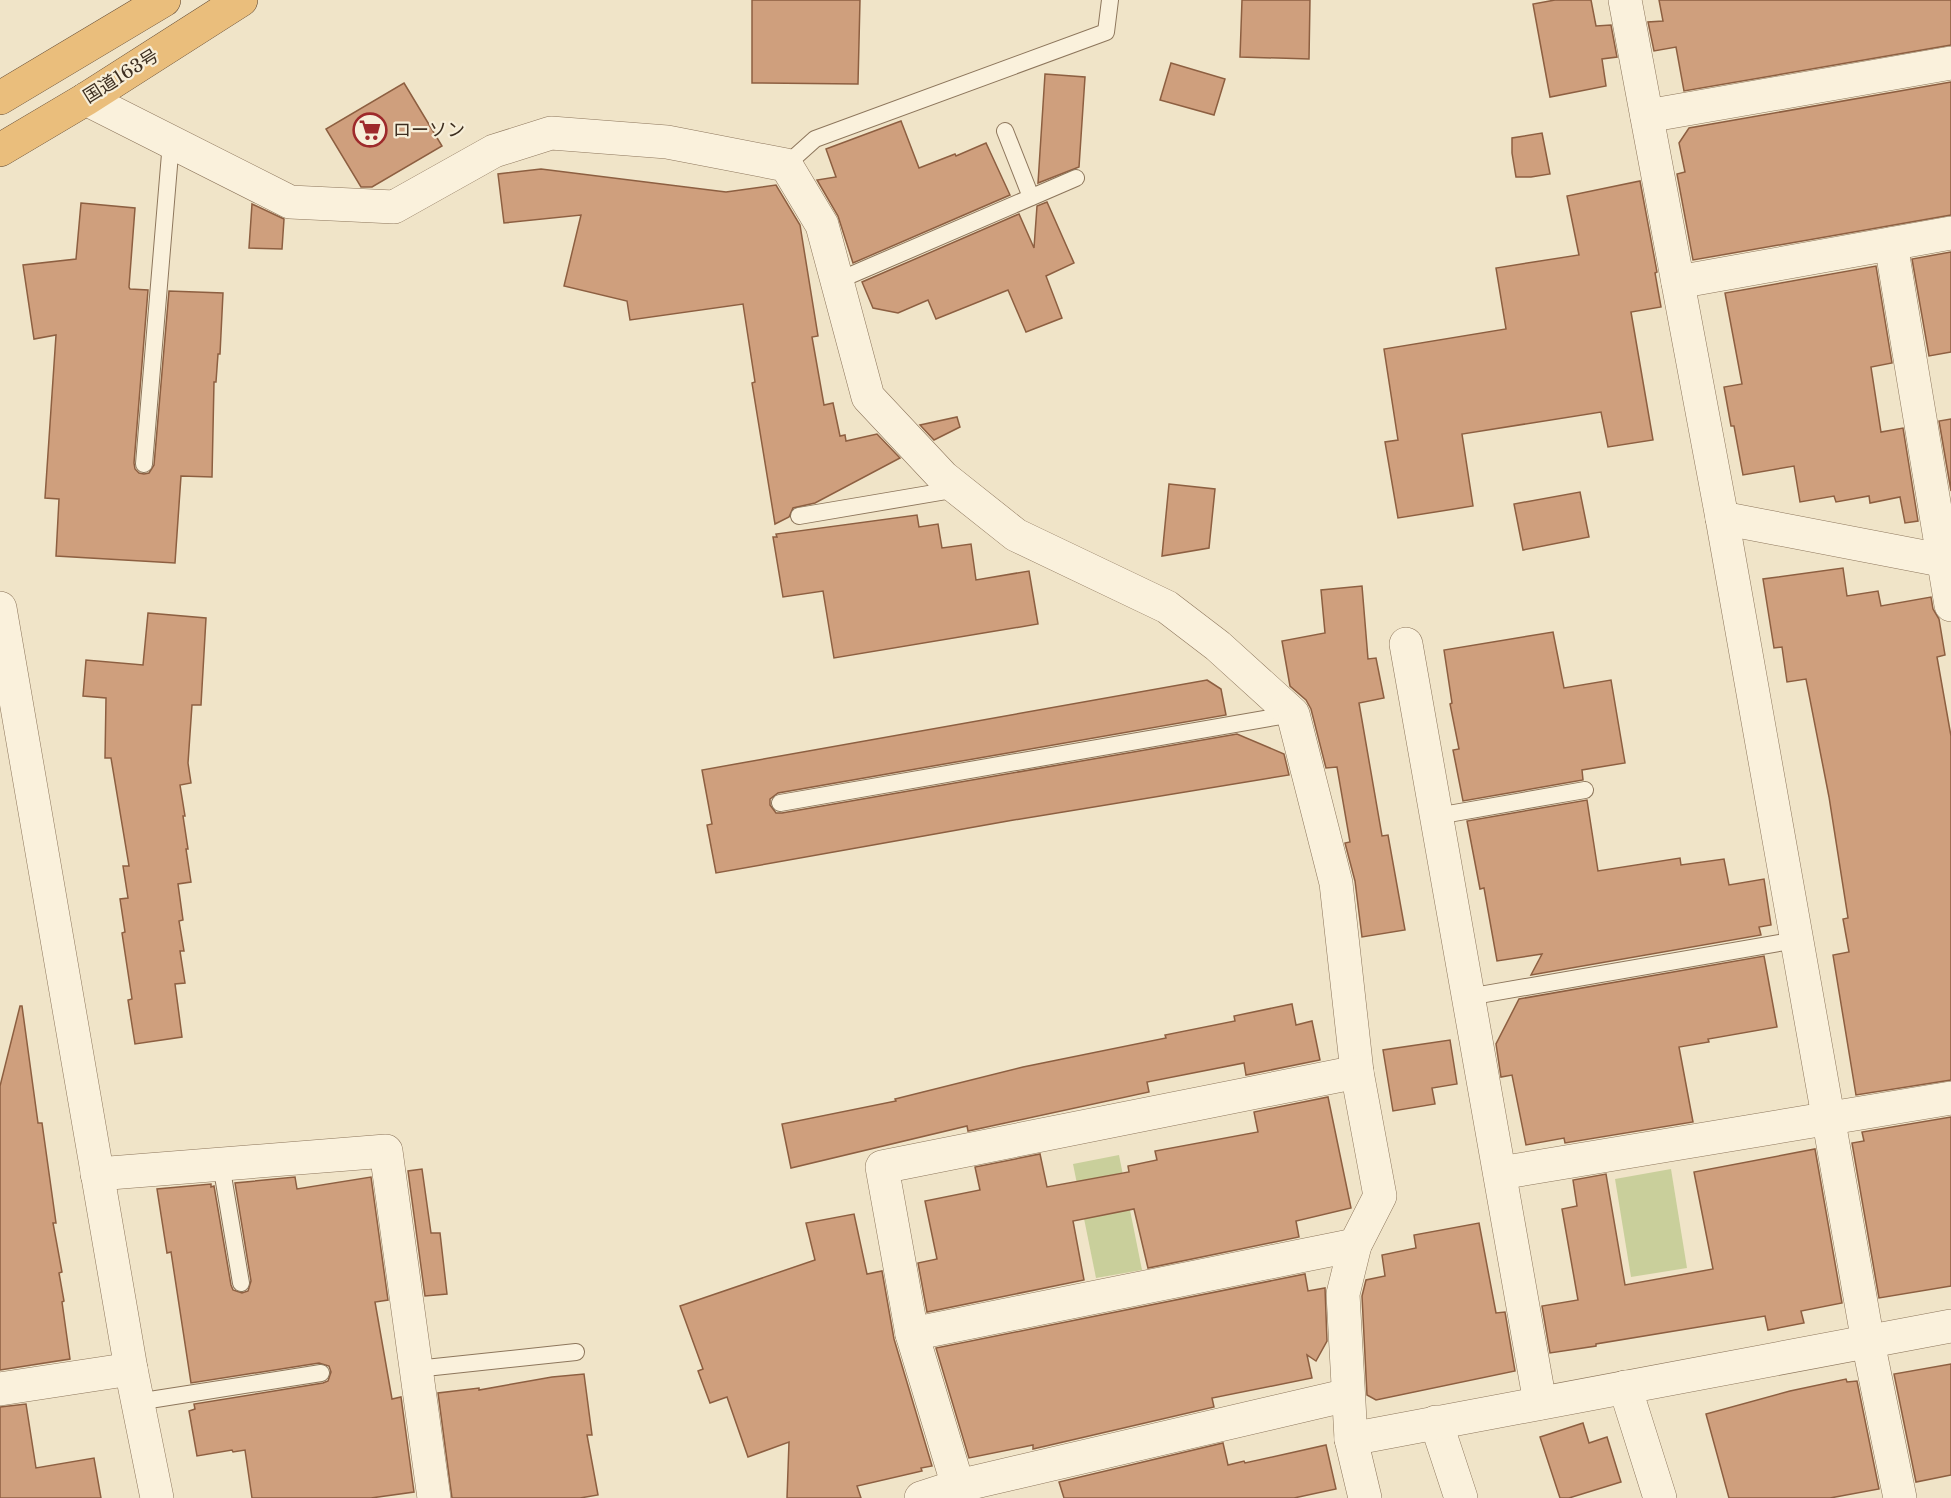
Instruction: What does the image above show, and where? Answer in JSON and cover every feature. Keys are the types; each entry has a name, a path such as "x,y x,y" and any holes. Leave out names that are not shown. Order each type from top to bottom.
{"highway":[{"path":"0,98 164,0"},
{"name":"国道163号","path":"0,150 86,99 241,0"}],"street":[{"path":"1624,0 1722,518 1868,1342 1900,1498"},
{"path":"1647,116 1951,63"},
{"path":"86,99 290,202 394,207 494,152 551,133 667,142 786,165 822,225 868,397 943,477 1016,535 1167,607 1218,646 1293,714 1336,883 1357,1071 1380,1196 1355,1245 1342,1294 1351,1438 1365,1498"},
{"path":"1678,282 1951,233"},
{"path":"1891,244 1947,562 1951,604"},
{"path":"1722,518 1947,562"},
{"path":"0,608 131,1369 157,1498"},
{"path":"1406,644 1540,1403"},
{"path":"958,1486 912,1334 882,1167 1357,1071"},
{"path":"1500,1173 1951,1098"},
{"path":"97,1174 386,1151 434,1498"},
{"path":"912,1334 1355,1245"},
{"path":"1351,1438 1951,1326"},
{"path":"0,1389 131,1369"},
{"path":"1625,1387 1660,1498"},
{"path":"921,1498 958,1486 1348,1395"},
{"path":"1436,1422 1461,1498"}],"lane":[{"path":"786,165 815,139 1106,32 1110,0"},
{"path":"1005,131 1032,197"},
{"path":"144,464 171,142"},
{"path":"837,280 1076,178"},
{"path":"799,516 958,489"},
{"path":"780,803 1293,714"},
{"path":"1437,816 1585,790"},
{"path":"1468,997 1796,940"},
{"path":"221,1164 241,1283"},
{"path":"416,1369 576,1352"},
{"path":"137,1402 321,1373"}],"green space":[{"path":"1119,1155 1142,1270 1096,1278 1073,1164"},
{"path":"1671,1169 1687,1268 1631,1277 1615,1179"}],"building":[{"path":"752,0 860,0 858,84 752,83"},
{"path":"1242,0 1310,0 1309,59 1240,57"},
{"path":"1555,0 1591,0 1596,26 1611,25 1617,57 1602,59 1606,86 1550,97 1533,4"},
{"path":"1659,0 1951,0 1951,45 1684,91 1676,47 1654,51 1648,22 1663,21"},
{"path":"1171,63 1225,79 1214,115 1160,100"},
{"path":"1045,74 1085,77 1079,167 1038,183"},
{"path":"1951,82 1951,215 1693,260 1677,174 1685,172 1679,143 1689,128"},
{"path":"404,83 442,146 372,187 361,187 326,129"},
{"path":"901,121 919,168 986,143 1010,195 853,263 838,216 817,180 836,177 826,149"},
{"path":"1542,133 1550,174 1516,177 1512,138"},
{"path":"541,169 726,192 776,185 800,225 818,336 812,337 824,405 833,403 840,436 845,435 846,441 877,434 900,458 815,503 793,508 789,517 775,524 752,383 755,382 743,304 630,320 627,301 564,286 581,215 504,223 498,174"},
{"path":"1640,181 1657,272 1655,273 1661,307 1631,312 1653,440 1608,447 1601,412 1462,434 1473,506 1398,518 1385,442 1398,440 1384,349 1506,329 1496,268 1579,255 1567,196"},
{"path":"1047,202 1074,263 1046,276 1062,318 1026,332 1008,290 936,319 928,300 898,313 873,308 862,282 1019,214 1034,248 1037,206"},
{"path":"81,203 135,208 129,287 130,289 148,290 134,463 139,473 149,473 154,465 169,291 223,293 220,354 218,354 216,382 214,382 212,477 181,476 175,563 56,556 59,499 45,498 56,335 34,339 23,265 76,259"},
{"path":"252,204 284,219 282,249 249,248"},
{"path":"1951,252 1951,352 1929,356 1912,259"},
{"path":"1876,266 1892,363 1871,367 1881,432 1903,428 1918,521 1905,523 1900,497 1870,503 1869,496 1836,502 1834,496 1800,502 1794,466 1743,475 1724,387 1742,384 1725,293"},
{"path":"957,417 960,427 934,440 920,425"},
{"path":"1951,419 1951,491 1939,421"},
{"path":"1169,484 1215,489 1209,548 1162,556"},
{"path":"1580,492 1589,537 1523,550 1514,504"},
{"path":"917,515 919,527 938,524 942,548 971,544 976,580 1029,571 1038,624 834,658 823,591 783,597 773,537 777,537 776,534"},
{"path":"1843,568 1847,596 1878,591 1881,606 1931,597 1933,609 1939,619 1945,655 1937,657 1951,736 1951,1080 1856,1095 1833,955 1849,952 1843,919 1848,918 1829,797 1806,679 1787,682 1782,647 1774,648 1763,579"},
{"path":"1362,586 1368,659 1376,658 1384,698 1359,703 1382,836 1388,835 1405,930 1362,937 1355,881 1345,843 1350,842 1337,767 1326,768 1311,709 1306,700 1290,686 1282,641 1325,633 1321,590"},
{"path":"148,613 206,618 201,705 192,705 188,763 191,783 180,785 191,882 178,884 183,920 179,921 184,951 180,951 185,983 175,984 182,1037 135,1044 128,1000 132,999 122,933 125,932 120,899 128,898 123,866 129,866 111,758 105,758 106,698 83,696 86,660 143,665"},
{"path":"1553,632 1564,688 1611,680 1625,763 1582,770 1583,780 1463,801 1453,750 1459,749 1450,704 1452,703 1444,650"},
{"path":"1207,680 1221,689 1226,715 778,793 770,799 770,805 776,813 782,813 1237,734 1284,754 1289,775 1008,821 716,873 707,825 712,824 702,770"},
{"path":"1587,800 1598,871 1680,858 1681,865 1724,859 1729,885 1764,879 1771,925 1759,927 1761,935 1531,975 1542,954 1497,961 1484,888 1480,889 1467,821"},
{"path":"1764,956 1777,1027 1708,1039 1709,1042 1679,1047 1693,1122 1565,1143 1564,1138 1526,1145 1512,1075 1501,1077 1496,1044 1519,999"},
{"path":"1292,1004 1296,1025 1312,1021 1320,1060 1246,1075 1244,1063 1147,1082 1149,1092 968,1131 967,1126 791,1168 782,1124 896,1101 895,1099 1023,1067 1166,1038 1165,1035 1235,1021 1234,1016"},
{"path":"20,1006 22,1006 38,1123 42,1123 56,1223 53,1223 62,1272 59,1273 70,1359 0,1370 0,1086"},
{"path":"1450,1040 1457,1084 1432,1088 1435,1104 1393,1111 1383,1050"},
{"path":"1328,1097 1351,1208 1296,1221 1299,1237 1148,1268 1134,1209 1073,1221 1084,1280 927,1312 918,1263 937,1259 925,1201 980,1190 975,1167 1040,1154 1047,1187 1129,1172 1128,1166 1157,1160 1155,1151 1258,1132 1254,1112"},
{"path":"1951,1117 1951,1286 1879,1298 1852,1143 1864,1141 1862,1132"},
{"path":"1815,1149 1842,1303 1801,1311 1804,1323 1768,1330 1765,1316 1550,1353 1542,1306 1578,1300 1562,1209 1577,1206 1573,1180 1606,1174 1625,1285 1713,1269 1694,1172"},
{"path":"422,1169 431,1233 440,1233 447,1294 425,1296 408,1171"},
{"path":"295,1177 297,1189 371,1177 388,1300 375,1302 392,1399 401,1397 414,1492 371,1498 252,1498 245,1450 197,1456 189,1411 195,1409 194,1404 323,1383 328,1381 331,1372 329,1366 319,1363 191,1383 171,1252 167,1253 157,1189 211,1184 211,1187 214,1186 231,1285 233,1290 242,1293 248,1291 251,1281 235,1183"},
{"path":"854,1214 867,1274 882,1271 894,1339 932,1466 921,1468 922,1471 857,1486 861,1498 787,1498 789,1442 748,1457 727,1397 710,1403 698,1371 703,1369 680,1306 815,1260 806,1223"},
{"path":"1479,1223 1496,1313 1505,1312 1515,1371 1376,1400 1367,1395 1362,1296 1366,1280 1385,1276 1382,1255 1416,1248 1414,1235"},
{"path":"1305,1274 1308,1291 1325,1288 1327,1341 1316,1361 1307,1355 1312,1378 1212,1398 1214,1407 1033,1449 1033,1445 969,1458 936,1348"},
{"path":"1951,1364 1951,1475 1916,1482 1894,1374"},
{"path":"584,1374 592,1435 587,1435 598,1495 580,1498 452,1498 438,1393 479,1388 479,1390 552,1377"},
{"path":"1846,1379 1847,1382 1857,1381 1879,1489 1830,1498 1729,1498 1706,1414 1790,1391"},
{"path":"26,1404 36,1468 94,1458 101,1498 0,1498 0,1407"},
{"path":"1583,1423 1589,1443 1607,1437 1621,1482 1569,1498 1560,1498 1540,1437"},
{"path":"1223,1443 1228,1465 1326,1445 1336,1489 1294,1498 1064,1498 1059,1482"}],"place":[{"name":"ローソン","path":"370,130"}]}
